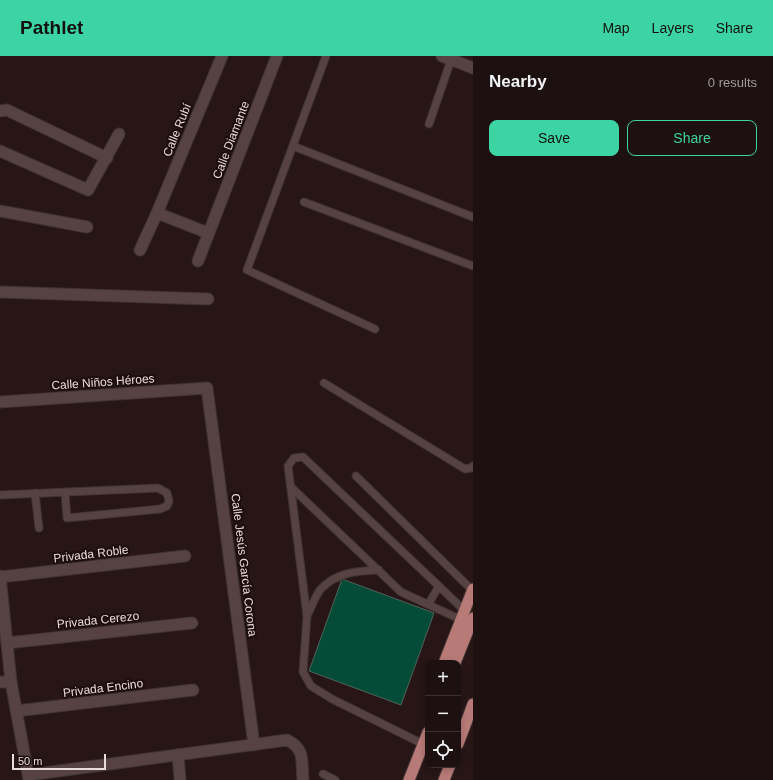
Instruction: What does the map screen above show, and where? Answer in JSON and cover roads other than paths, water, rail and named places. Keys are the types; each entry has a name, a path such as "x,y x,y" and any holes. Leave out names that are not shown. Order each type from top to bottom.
{"main road":[{"path":"456,660 468,618 473,590"},
{"path":"446,660 468,618"},
{"path":"461,736 473,704"},
{"path":"466,722 473,709"},
{"path":"409,780 425,739"},
{"path":"444,780 449,768"}],"street":[{"name":"Calle Rubí","path":"140,250 157,213 222,56"},
{"name":"Calle Diamante","path":"198,261 277,56"},
{"path":"447,58 473,68"},
{"path":"0,111 7,110 108,158"},
{"path":"0,151 88,190 108,158 119,134"},
{"path":"0,211 86,227"},
{"path":"157,213 208,233"},
{"path":"0,292 208,299"},
{"name":"Calle Niños Héroes","path":"0,402 207,388"},
{"name":"Calle Jesús García Corona","path":"207,388 254,745"},
{"name":"Privada Roble","path":"0,576 184,556"},
{"path":"0,576 7,643 5,682 16,711 29,778 286,740 296,744 300,751 303,780"},
{"name":"Privada Cerezo","path":"7,643 192,622"},
{"name":"Privada Encino","path":"16,711 193,690"},
{"path":"178,755 180,780"}],"lane":[{"path":"326,56 247,270 375,329"},
{"path":"429,124 447,58"},
{"path":"293,146 473,217"},
{"path":"304,202 473,266"},
{"path":"324,383 465,469 473,466"},
{"path":"423,744 332,699 311,686 303,672 307,616 292,488 288,466 294,458 303,457 439,586 468,618"},
{"path":"356,476 473,590"},
{"path":"0,495 35,493 158,488 167,493 169,501 167,506 160,509 67,518 65,492"},
{"path":"292,488 401,592 468,618"},
{"path":"35,493 39,528"},
{"path":"307,616 320,591 334,578 354,571 379,570"},
{"path":"428,603 439,586"},
{"path":"323,774 335,780"}]}
